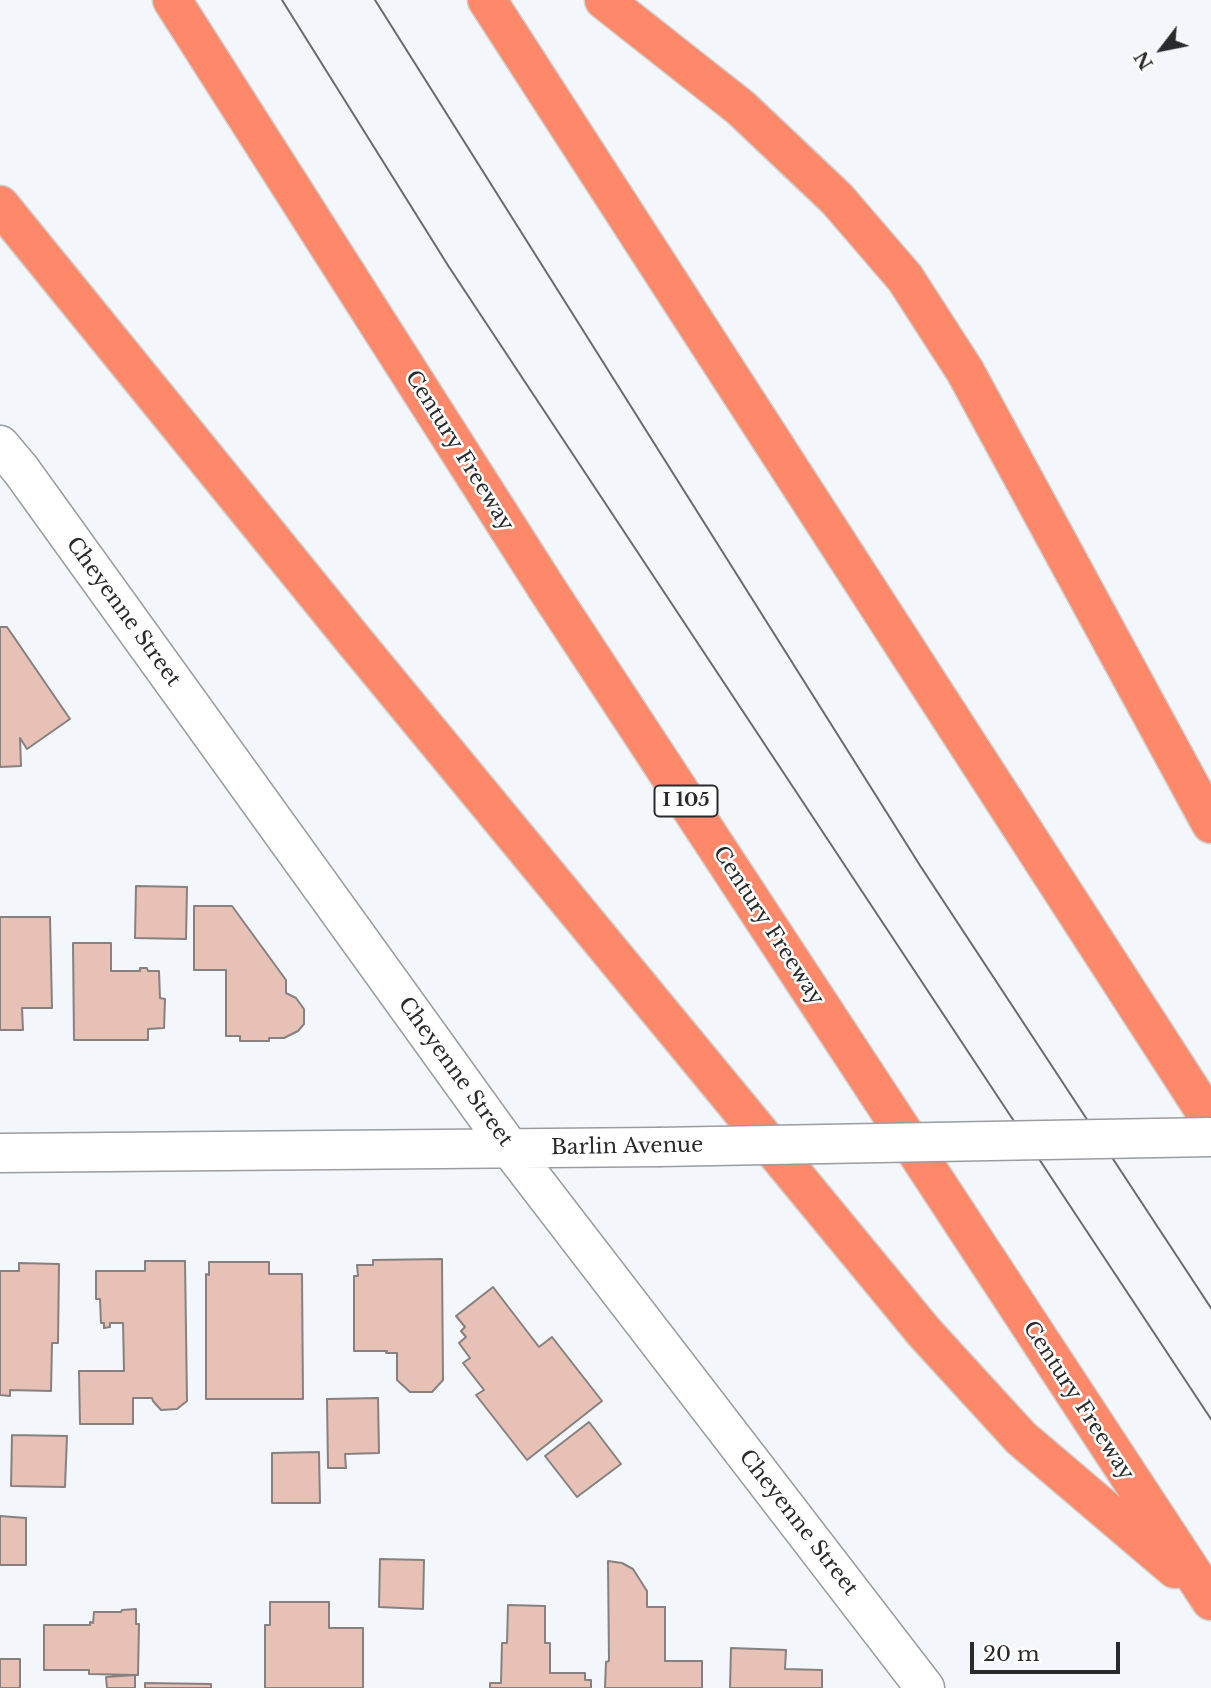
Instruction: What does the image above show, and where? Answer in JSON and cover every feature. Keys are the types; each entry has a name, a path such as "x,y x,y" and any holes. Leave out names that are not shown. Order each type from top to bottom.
{"highway":[{"name":"Century Freeway","path":"172,0 549,592 1210,1599"},
{"path":"487,0 1211,1121"},
{"path":"604,0 741,108 837,199 905,278 965,371 1211,824"},
{"path":"0,205 356,643 924,1332 1021,1438 1210,1599"}],"street":[{"name":"Cheyenne Street","path":"7,462 511,1150 925,1688"},
{"name":"Barlin Avenue","path":"0,1153 511,1150 1211,1137"}],"building":[{"path":"0,627 7,627 70,719 27,749 20,738 21,766 0,767"},
{"path":"136,886 187,887 186,939 135,938"},
{"path":"194,906 232,906 286,980 286,993 296,998 304,1009 304,1024 298,1031 284,1038 269,1038 269,1041 240,1041 240,1036 226,1036 226,970 194,970"},
{"path":"0,917 50,917 52,1008 22,1008 23,1030 0,1030"},
{"path":"73,943 111,943 111,971 140,971 140,968 147,968 148,971 159,971 160,998 165,999 164,1028 148,1029 148,1040 74,1040"},
{"path":"442,1259 443,1380 432,1392 410,1392 397,1380 397,1353 354,1351 354,1276 358,1276 357,1265 373,1265 373,1260"},
{"path":"145,1261 185,1261 187,1401 177,1409 161,1410 152,1398 133,1398 133,1424 80,1424 79,1371 124,1371 123,1323 110,1323 110,1327 104,1328 104,1323 101,1323 100,1299 96,1299 96,1271 145,1271"},
{"path":"209,1262 269,1262 269,1274 302,1274 303,1399 206,1399 206,1274 209,1275"},
{"path":"19,1263 59,1264 58,1343 52,1343 51,1391 10,1390 10,1396 0,1395 0,1271 19,1271"},
{"path":"493,1287 539,1347 552,1337 602,1401 527,1460 476,1395 484,1390 463,1363 470,1358 459,1343 466,1337 461,1331 465,1327 456,1316"},
{"path":"378,1398 379,1453 345,1454 346,1468 328,1468 327,1399"},
{"path":"589,1422 621,1464 577,1497 545,1456"},
{"path":"12,1435 67,1436 65,1487 11,1486"},
{"path":"319,1452 320,1503 272,1503 272,1453"},
{"path":"0,1516 26,1518 26,1565 0,1565"},
{"path":"380,1559 424,1560 423,1609 379,1607"},
{"path":"608,1561 622,1563 633,1569 647,1591 647,1607 665,1607 665,1661 702,1661 702,1688 605,1688 606,1662 609,1661"},
{"path":"270,1602 329,1602 329,1628 363,1628 363,1688 265,1688 265,1625 270,1625"},
{"path":"508,1605 545,1606 545,1643 550,1643 550,1673 585,1673 585,1680 591,1680 591,1688 490,1688 490,1683 501,1683 502,1643 507,1643"},
{"path":"136,1609 136,1624 139,1624 138,1675 89,1674 89,1670 44,1670 44,1625 90,1625 90,1622 93,1623 94,1612"},
{"path":"731,1648 786,1650 785,1669 822,1670 822,1688 730,1688"},
{"path":"0,1659 20,1659 20,1688 0,1688"},
{"path":"135,1675 135,1688 107,1688 106,1677"},
{"path":"145,1683 211,1684 211,1688 145,1688"}],"tram line":[{"path":"282,0 449,267 1211,1419"},
{"path":"375,0 921,867 1211,1308"}]}
